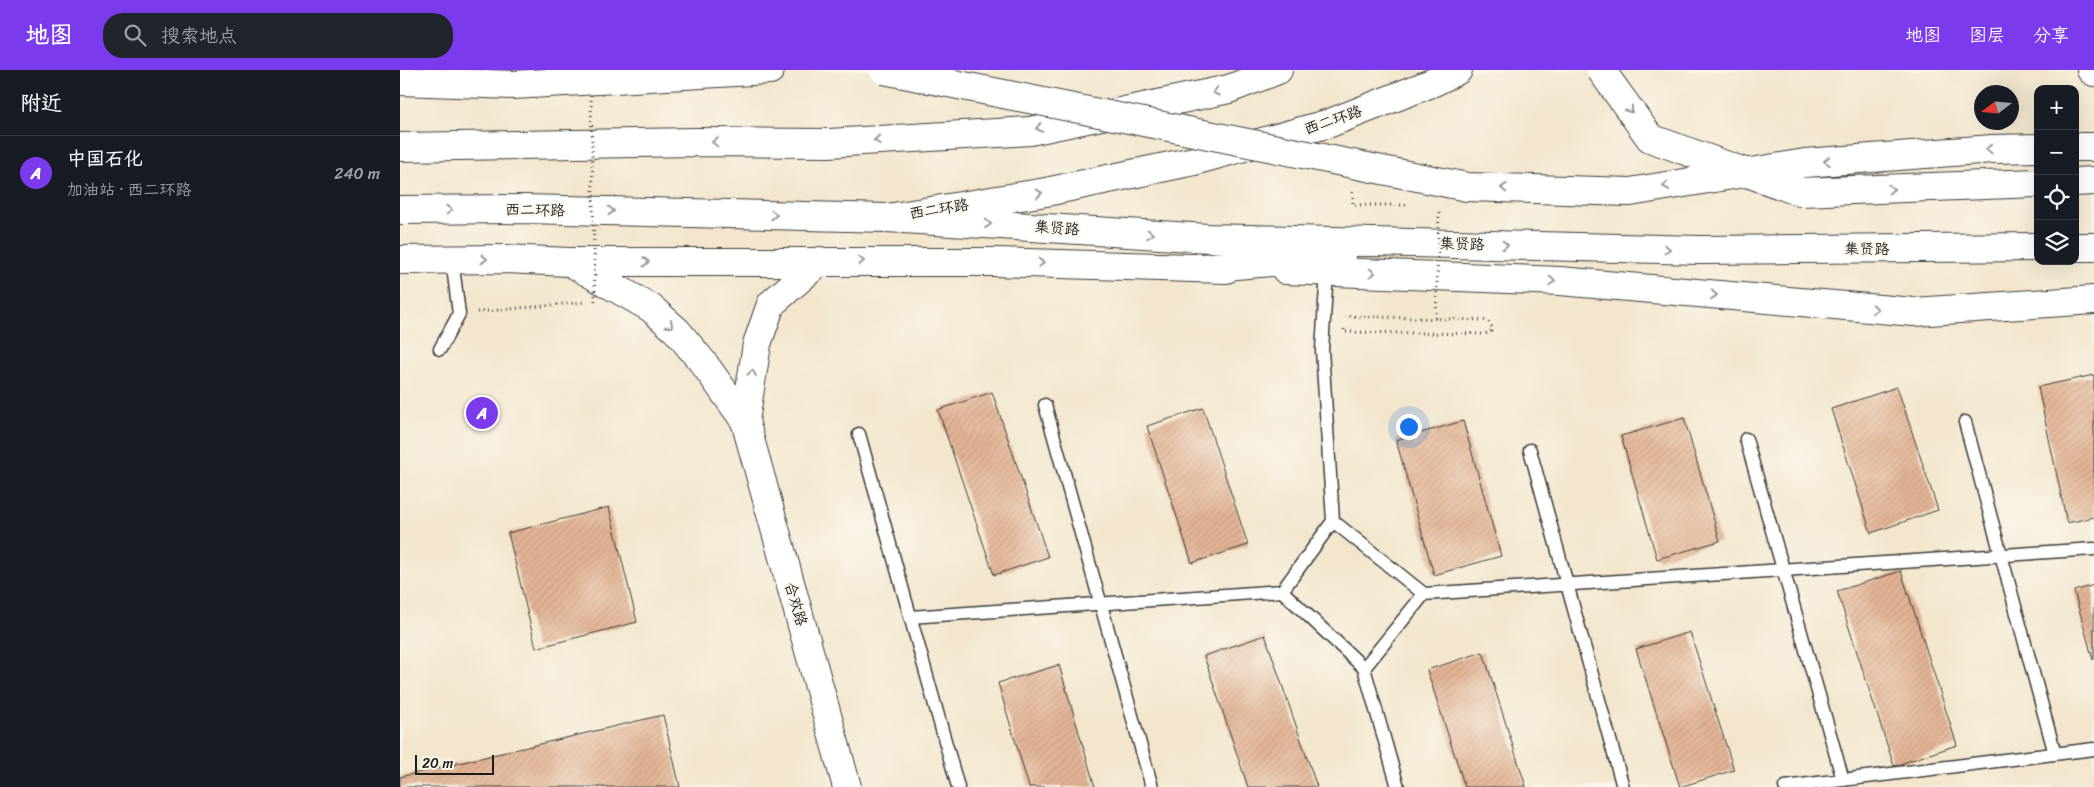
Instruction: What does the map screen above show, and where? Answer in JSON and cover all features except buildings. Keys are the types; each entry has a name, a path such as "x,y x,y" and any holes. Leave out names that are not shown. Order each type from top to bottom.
{"main road":[{"path":"400,81 513,85 770,70"},
{"path":"884,70 1467,186 1630,192 1805,163 1992,149 2034,148"},
{"path":"400,148 694,142 829,143 1030,130 1229,89 1278,70"},
{"name":"西二环路","path":"400,210 525,209 887,218 1046,192 1194,161 1330,122 1434,82 1458,70"},
{"path":"1602,70 1650,138 1800,192 2034,183"},
{"path":"2079,148 2094,147"},
{"path":"2079,182 2094,181"},
{"name":"集贤路","path":"887,218 1208,238 1700,250 2034,247"},
{"path":"1201,268 1470,244"},
{"path":"2079,247 2094,247"},
{"path":"400,260 452,258 569,262 995,262 1336,271 1560,282 1914,312 2094,300"},
{"path":"745,421 757,344 771,304 820,261"},
{"path":"569,262 651,308 677,331 706,365 745,421"},
{"name":"合欢路","path":"745,421 847,787"}],"lane":[{"path":"440,349 459,314 452,258"},
{"path":"1282,591 1333,521 1322,350 1336,271"},
{"path":"1045,405 1152,787"},
{"path":"1965,422 2055,754"},
{"path":"859,434 958,787"},
{"path":"1746,439 1843,780"},
{"path":"1530,450 1623,787"},
{"path":"1333,521 1424,594 2094,549"},
{"path":"910,617 1282,591 1364,668 1398,787"},
{"path":"1364,668 1424,594"},
{"path":"1785,787 2094,749"}],"path":[{"path":"459,314 596,301 591,95"},
{"path":"1354,185 1353,205 1410,205"},
{"path":"1436,318 1439,205"},
{"path":"1336,271 1345,316 1344,332 1485,334 1491,331 1491,324 1488,321 1345,316"}],"place":[{"name":"中国石化","path":"482,413"}]}
